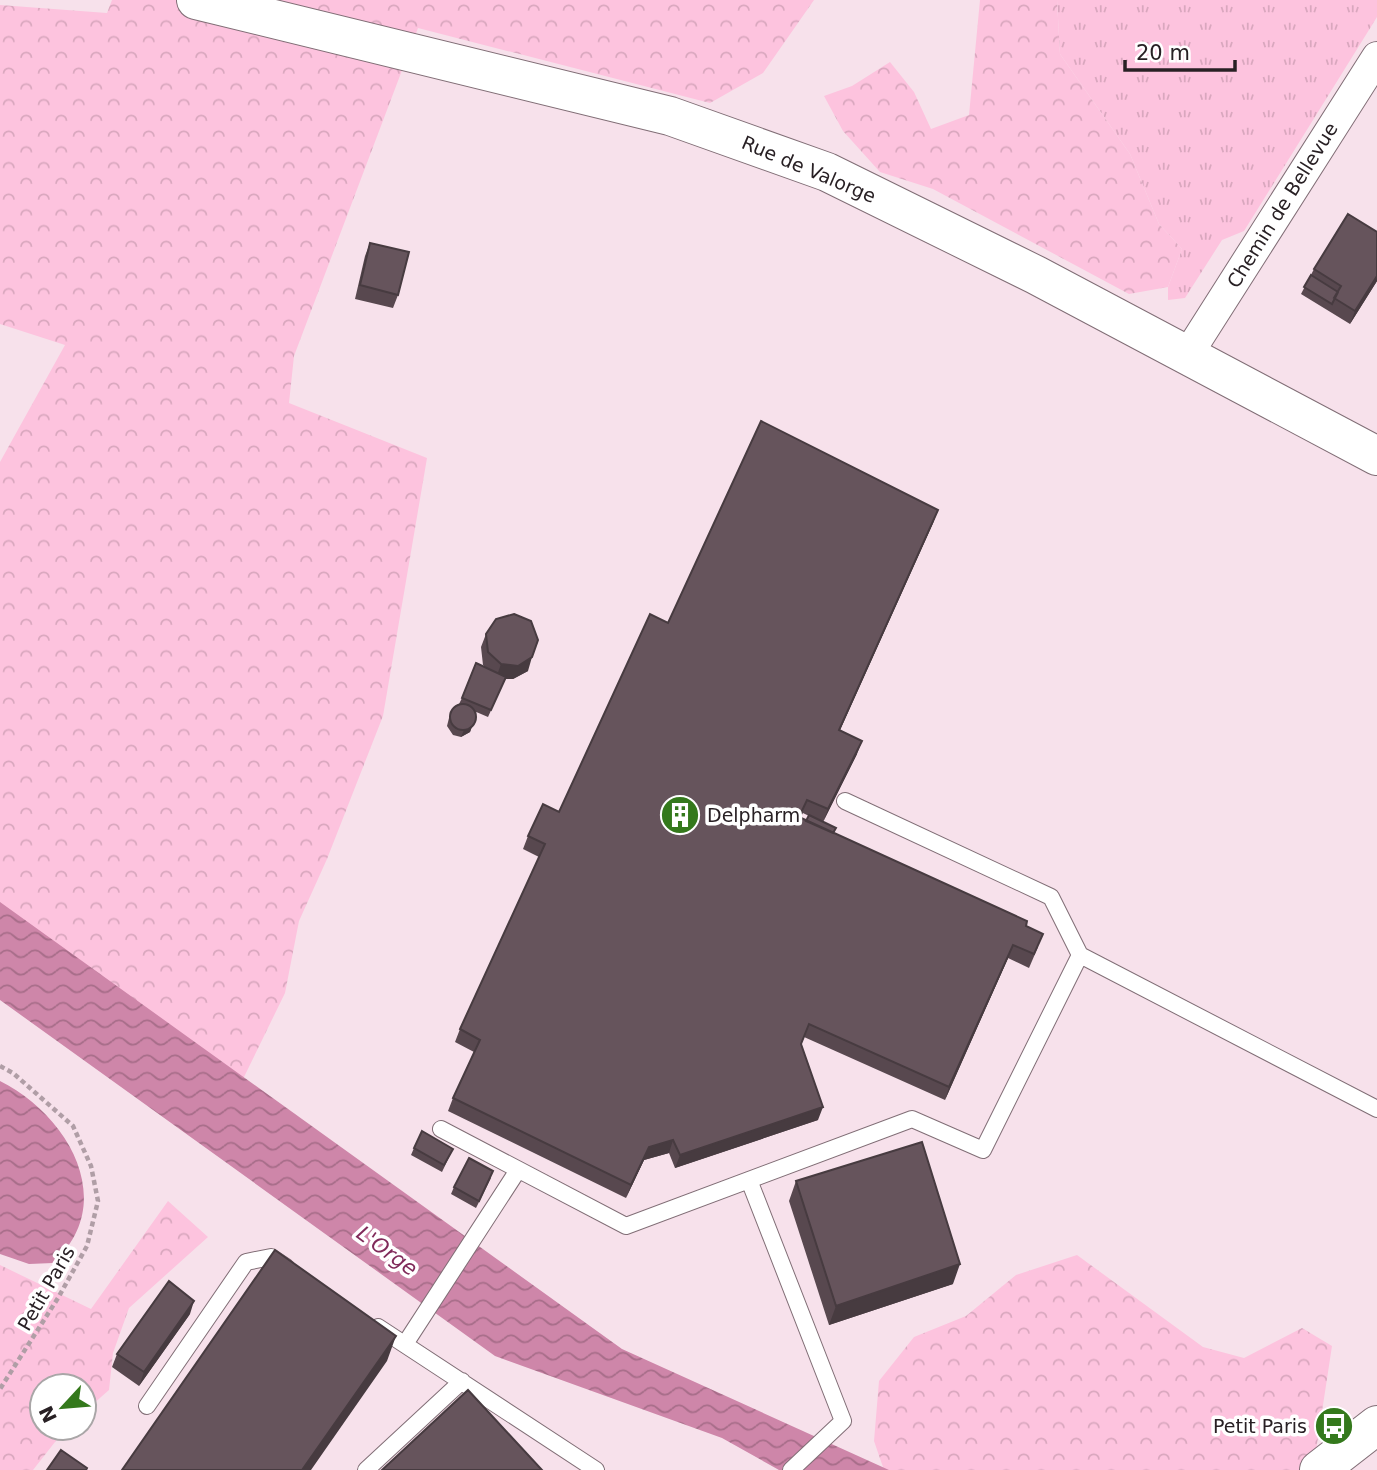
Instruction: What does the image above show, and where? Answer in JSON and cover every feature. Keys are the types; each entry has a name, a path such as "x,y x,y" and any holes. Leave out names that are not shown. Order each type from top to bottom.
{"street":[{"name":"Rue de Valorge","path":"196,0 670,116 827,172 1188,354 1377,456"},
{"name":"Chemin de Bellevue","path":"1188,354 1377,57"},
{"path":"1319,1470 1377,1425"}],"lane":[{"path":"845,801 1051,898 1080,955 1377,1110"},
{"path":"441,1129 626,1226 912,1119 983,1150 1080,955"},
{"path":"405,1344 518,1170"},
{"path":"749,1180 843,1421 791,1470"},
{"path":"147,1406 246,1262 271,1257 304,1279"},
{"path":"360,1315 596,1470"},
{"path":"366,1470 462,1381"}],"path":[{"name":"Petit Paris","path":"0,1066 13,1073 73,1126 91,1166 98,1201 86,1246 58,1298 0,1389"}],"green space":[{"path":"112,0 814,0 763,73 710,103 418,28 294,356 289,403 427,458 383,716 327,859 299,921 285,993 244,1077 211,1081 0,951 0,462 65,345 0,324 0,5 107,13"},
{"path":"980,0 1057,0 1060,54 1130,154 1159,224 1182,249 1168,287 1129,294 933,189 880,172 843,131 824,96 852,86 890,62 914,92 931,129 969,115"},
{"path":"1057,0 1377,0 1377,17 1244,231 1222,240 1185,298 1168,300 1168,287 1182,249 1159,224 1130,154 1060,54"},
{"path":"168,1201 208,1237 129,1308 113,1353 109,1390 98,1400 98,1372 28,1372 28,1442 55,1442 33,1470 0,1470 0,1265 91,1309"},
{"path":"1077,1255 1203,1347 1244,1358 1302,1328 1332,1346 1314,1464 1310,1470 884,1470 874,1441 879,1381 914,1337 966,1316 1016,1275"}],"water":[{"name":"L'Orge","path":"0,902 622,1349 889,1470 779,1470 722,1438 495,1356 0,1000"},
{"path":"0,1081 24,1096 46,1115 64,1137 77,1162 83,1187 82,1213 73,1239 53,1263 29,1264 0,1254"}],"building":[{"path":"1348,214 1377,232 1377,276 1355,311 1334,298 1341,286 1314,269"},
{"path":"370,243 409,252 398,295 360,285"},
{"path":"1311,275 1338,292 1332,304 1304,287"},
{"name":"Delpharm","path":"761,421 938,510 839,730 862,741 828,809 807,800 799,817 1027,921 1026,926 1043,934 1034,954 1013,945 949,1087 809,1024 801,1044 823,1107 680,1155 673,1140 649,1147 631,1185 453,1098 480,1040 460,1029 545,844 528,836 543,804 559,812 650,614 668,623"},
{"path":"514,614 531,621 538,640 532,657 518,666 501,664 488,652 486,634 496,619"},
{"path":"476,663 506,677 491,710 462,698"},
{"path":"463,704 472,708 476,717 472,726 463,730 454,726 450,717 454,708"},
{"path":"809,815 836,828 833,833 806,821"},
{"path":"422,1131 453,1149 444,1165 414,1148"},
{"path":"922,1142 960,1264 836,1306 796,1181"},
{"path":"469,1158 493,1171 479,1201 454,1187"},
{"path":"275,1250 396,1336 302,1470 122,1470"},
{"path":"169,1281 194,1301 144,1372 117,1354"},
{"path":"468,1390 542,1470 382,1470"},
{"path":"61,1450 87,1468 86,1470 47,1470"}],"place":[{"name":"Delpharm","path":"680,815"},
{"name":"Petit Paris","path":"1334,1426"}]}
